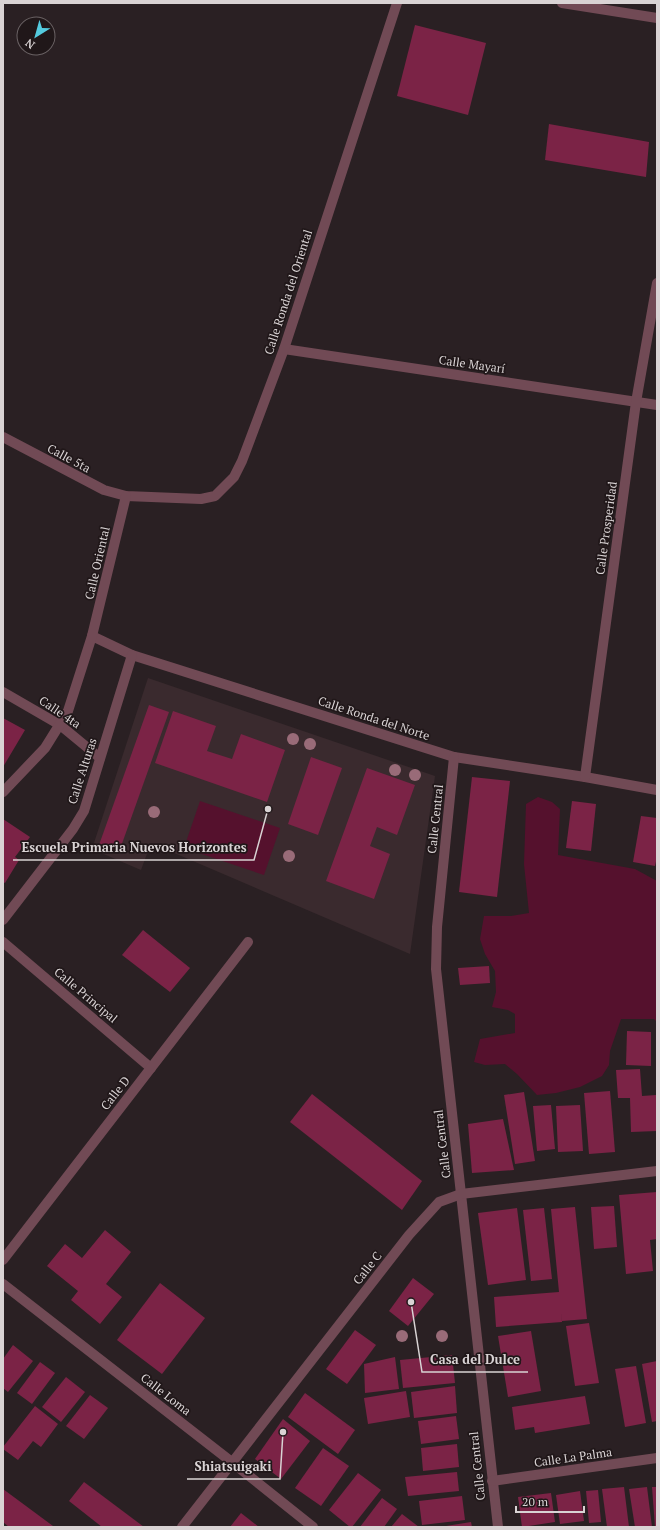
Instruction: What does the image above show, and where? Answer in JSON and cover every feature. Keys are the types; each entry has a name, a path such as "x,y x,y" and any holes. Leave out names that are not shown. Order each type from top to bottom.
{"street":[{"name":"Calle Ronda del Oriental","path":"126,496 201,499 215,496 234,477 242,461 284,349 397,3"},
{"path":"562,3 657,18"},
{"name":"Calle Prosperidad","path":"585,777 636,402 657,283"},
{"name":"Calle Mayarí","path":"284,349 657,405"},
{"name":"Calle 5ta","path":"3,437 104,490 126,496"},
{"name":"Calle Oriental","path":"3,792 45,748 68,711 92,636 126,496"},
{"name":"Calle Ronda del Norte","path":"92,636 132,655 454,757 585,777 657,790"},
{"name":"Calle Alturas","path":"3,920 73,829 84,811 132,655"},
{"name":"Calle 4ta","path":"3,692 60,725 100,758"},
{"name":"Calle Central","path":"454,757 437,927 436,969 498,1527"},
{"name":"Calle Principal","path":"3,942 151,1068"},
{"name":"Calle D","path":"3,1260 248,942"},
{"name":"Calle C","path":"182,1527 409,1235 439,1202 461,1194 657,1171"},
{"name":"Calle Loma","path":"3,1284 233,1462 313,1527"},
{"name":"Calle La Palma","path":"492,1481 657,1458"}],"shaded area":[{"path":"148,678 435,776 410,954 151,843 141,870 92,849"},
{"path":"538,797 552,802 560,809 558,855 635,869 657,881 657,1022 654,1019 621,1019 610,1051 609,1065 602,1076 580,1087 556,1093 537,1095 505,1064 485,1065 474,1062 480,1039 515,1033 515,1014 508,1010 492,1007 496,992 495,971 485,954 480,939 484,916 511,916 529,913 524,864 526,804"},
{"path":"200,801 280,828 264,875 184,848"}],"building":[{"path":"415,25 486,43 468,115 397,96"},
{"path":"549,124 649,142 646,177 545,160"},
{"path":"149,705 169,712 119,852 99,845"},
{"path":"173,711 216,726 207,751 232,759 241,734 285,750 267,802 155,763"},
{"path":"3,718 25,730 3,767"},
{"path":"311,757 342,768 318,835 288,824"},
{"path":"367,768 415,785 397,835 377,827 370,846 390,854 374,899 326,881"},
{"path":"472,777 510,781 497,897 459,892"},
{"path":"572,801 596,804 591,851 566,848"},
{"path":"641,816 657,818 657,857 655,866 633,862"},
{"path":"3,819 30,837 15,857 19,860 5,883 3,882"},
{"path":"143,930 190,968 170,992 122,955"},
{"path":"489,966 490,983 460,985 458,968"},
{"path":"627,1031 651,1032 651,1066 626,1065"},
{"path":"640,1069 642,1096 656,1095 657,1131 631,1132 630,1098 618,1098 616,1070"},
{"path":"610,1091 615,1152 589,1154 584,1093"},
{"path":"524,1092 535,1161 515,1164 504,1095"},
{"path":"312,1094 422,1181 402,1210 290,1122"},
{"path":"551,1105 555,1149 537,1151 533,1106"},
{"path":"580,1105 583,1151 558,1152 556,1106"},
{"path":"503,1119 514,1170 472,1173 468,1124"},
{"path":"657,1192 657,1239 650,1240 653,1271 626,1274 619,1195"},
{"path":"614,1206 617,1247 594,1249 591,1207"},
{"path":"575,1207 587,1319 562,1321 561,1312 562,1322 496,1327 494,1297 559,1292 551,1209"},
{"path":"517,1208 526,1280 488,1285 478,1213"},
{"path":"544,1208 552,1279 531,1281 523,1210"},
{"path":"105,1230 131,1252 106,1284 122,1297 100,1324 71,1300 78,1291 47,1266 65,1244 82,1258"},
{"path":"413,1278 434,1294 408,1326 389,1311"},
{"path":"160,1283 205,1318 162,1374 117,1340"},
{"path":"589,1323 599,1383 575,1386 566,1326"},
{"path":"355,1330 376,1345 347,1384 326,1369"},
{"path":"531,1331 541,1391 508,1397 498,1336"},
{"path":"13,1345 33,1361 8,1392 3,1388 3,1359"},
{"path":"452,1355 455,1383 403,1388 400,1360"},
{"path":"395,1357 399,1389 365,1393 364,1364"},
{"path":"657,1361 657,1421 652,1422 642,1364"},
{"path":"40,1362 55,1373 32,1404 17,1393"},
{"path":"636,1366 646,1423 625,1427 615,1369"},
{"path":"66,1377 85,1392 61,1422 42,1407"},
{"path":"455,1386 457,1413 414,1418 411,1392"},
{"path":"406,1391 410,1417 368,1424 364,1398"},
{"path":"305,1393 355,1430 338,1454 288,1417"},
{"path":"90,1395 108,1408 84,1439 66,1426"},
{"path":"585,1396 590,1424 535,1433 534,1427 515,1430 512,1407"},
{"path":"35,1406 58,1424 41,1447 33,1441 18,1460 3,1449 3,1447"},
{"path":"456,1416 459,1439 421,1444 418,1421"},
{"path":"283,1419 310,1441 281,1479 255,1459"},
{"path":"457,1444 459,1467 423,1471 421,1448"},
{"path":"323,1448 349,1466 321,1506 295,1488"},
{"path":"457,1472 459,1491 408,1496 405,1477"},
{"path":"358,1473 381,1490 352,1527 350,1527 329,1510"},
{"path":"84,1482 144,1527 102,1527 69,1501"},
{"path":"624,1487 629,1527 607,1527 602,1489"},
{"path":"647,1487 652,1527 635,1527 629,1489"},
{"path":"652,1487 657,1487 657,1527 655,1527"},
{"path":"3,1489 53,1526 9,1527 3,1522"},
{"path":"598,1490 601,1522 589,1523 586,1491"},
{"path":"580,1491 584,1521 560,1524 556,1495"},
{"path":"551,1493 555,1522 522,1527 518,1497"},
{"path":"462,1496 465,1520 422,1525 419,1501"},
{"path":"382,1498 397,1509 384,1527 360,1527"},
{"path":"241,1513 259,1527 230,1527"},
{"path":"402,1514 419,1527 391,1527"},
{"path":"471,1522 472,1527 446,1526"}],"place":[{"name":"Escuela Primaria Nuevos Horizontes","path":"268,809"},
{"name":"Casa del Dulce","path":"411,1302"},
{"name":"Shiatsuigaki","path":"283,1432"}]}
